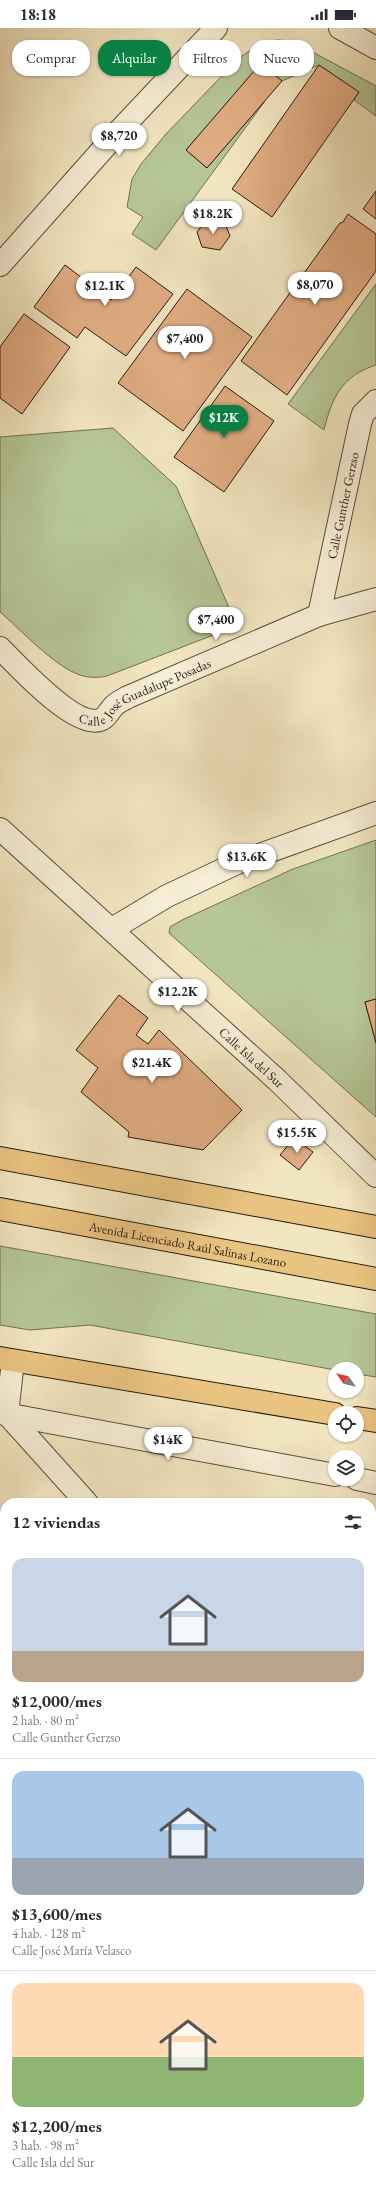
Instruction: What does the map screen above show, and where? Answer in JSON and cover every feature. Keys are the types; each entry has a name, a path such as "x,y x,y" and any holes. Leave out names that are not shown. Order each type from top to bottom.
{"main road":[{"path":"0,1158 376,1227"},
{"name":"Avenida Licenciado Raúl Salinas Lozano","path":"0,1209 376,1279"},
{"path":"6,1360 328,1413"}],"street":[{"path":"0,266 119,131 216,28"},
{"path":"340,28 376,48"},
{"name":"Calle Gunther Gerzso","path":"319,615 360,424 363,414 376,401"},
{"name":"Calle José Guadalupe Posadas","path":"0,648 42,690 70,712 85,718 98,720 106,717 115,704 128,697 319,615 376,599"},
{"path":"112,929 166,896 237,864 376,813"},
{"name":"Calle Isla del Sur","path":"0,829 277,1080 376,1176"},
{"path":"6,1360 2,1416 82,1498"},
{"path":"2,1416 328,1474"},
{"path":"364,1480 376,1482"}],"green space":[{"path":"249,51 249,76 251,76 186,150 207,168 265,101 156,250 132,234 143,217 127,207 132,179 141,164 166,134 222,76 241,76 241,57"},
{"path":"314,53 376,86 376,116 354,100 359,92 319,65 314,67"},
{"path":"276,76 294,76 282,81"},
{"path":"376,284 376,365 355,375 340,389 331,407 324,430 288,404"},
{"path":"113,428 176,486 237,626 107,676 90,677 70,671 60,664 38,647 0,612 0,437"},
{"path":"376,840 376,999 365,1002 376,1043 376,1117 169,933 170,927 182,920 293,869"},
{"path":"0,1246 376,1314 376,1377 364,1375 364,1362 328,1362 328,1369 90,1325 30,1330 0,1325"}],"building":[{"path":"319,65 359,92 272,217 232,189 311,76 314,76 314,72"},
{"path":"250,76 276,76 282,81 207,168 186,150"},
{"path":"376,191 376,219 363,209"},
{"path":"348,214 376,234 376,271 287,395 241,361"},
{"path":"206,220 224,221 230,236 220,250 202,247 197,232"},
{"path":"65,265 111,300 136,267 173,294 126,356 85,327 77,338 34,307"},
{"path":"187,289 252,337 183,431 118,383"},
{"path":"24,314 70,347 22,414 0,398 0,347"},
{"path":"225,386 274,421 224,492 174,457"},
{"path":"119,995 148,1018 136,1035 148,1044 159,1030 242,1110 203,1150 128,1137 129,1132 81,1092 98,1068 76,1050"},
{"path":"376,999 376,1043 365,1002"},
{"path":"294,1138 313,1152 299,1170 280,1155"}]}
